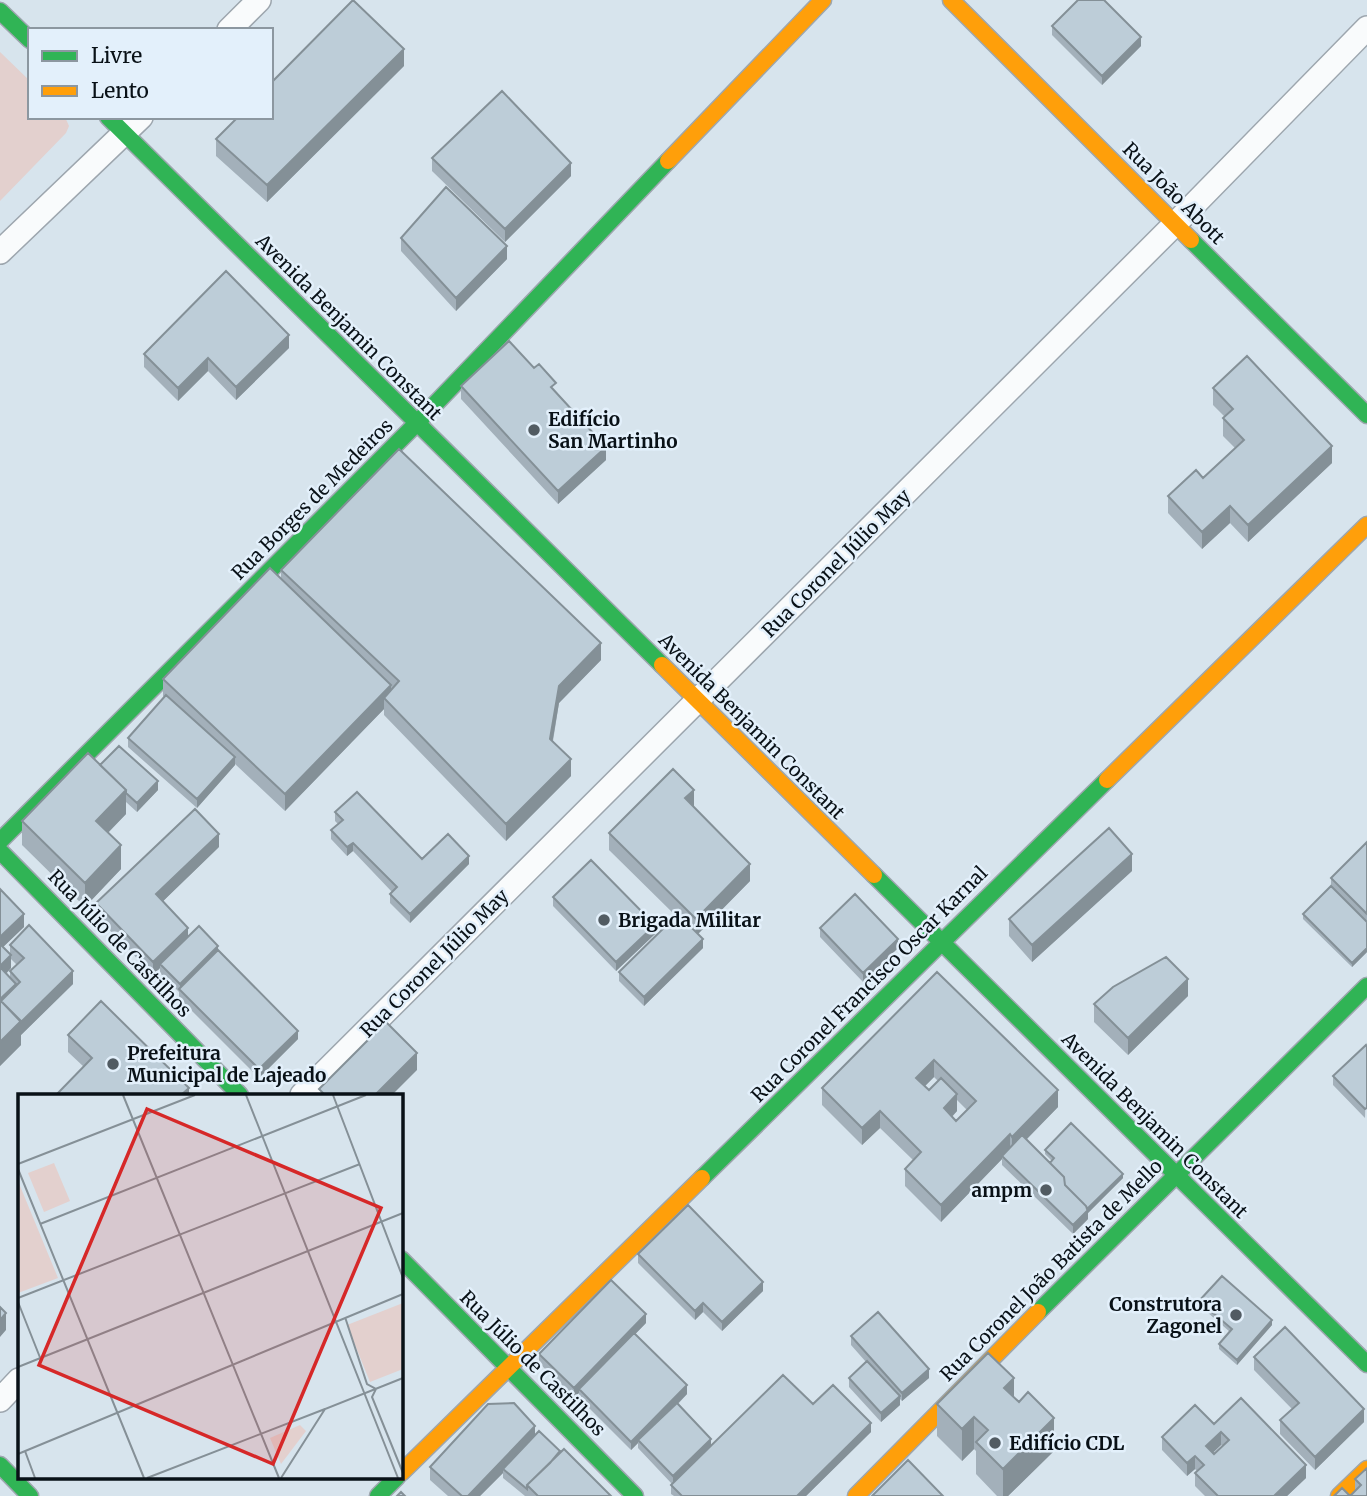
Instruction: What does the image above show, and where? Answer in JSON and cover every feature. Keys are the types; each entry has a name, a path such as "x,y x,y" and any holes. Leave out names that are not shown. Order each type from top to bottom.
{"main road":[{"name":"Rua Borges de Medeiros","path":"0,841 417,423 823,0"},
{"name":"Rua João Abott","path":"951,0 1367,415"},
{"path":"0,11 28,38"},
{"name":"Avenida Benjamin Constant","path":"110,119 1367,1364"},
{"name":"Rua Coronel Francisco Oscar Karnal","path":"402,1472 1367,525"},
{"name":"Rua Júlio de Castilhos","path":"0,851 239,1094"},
{"name":"Rua Coronel João Batista de Mello","path":"856,1496 1175,1174 1367,986"},
{"name":"Rua Júlio de Castilhos","path":"402,1260 635,1496"},
{"path":"0,1465 30,1496"},
{"path":"1339,1496 1367,1469"},
{"name":"Rua Coronel Francisco Oscar Karnal","path":"378,1496 396,1478"}],"street":[{"path":"231,28 259,0"},
{"name":"Rua Coronel Júlio May","path":"303,1094 698,702 1367,28"},
{"path":"0,252 139,119"},
{"path":"0,1399 18,1381"}],"shaded area":[{"path":"0,52 28,79 28,119 66,119 69,126 66,133 0,201"}],"building":[{"path":"353,0 404,49 267,185 216,139 236,119 273,119 273,81"},
{"path":"1078,0 1104,0 1141,37 1102,76 1052,26"},
{"path":"502,91 571,163 505,229 432,158"},
{"path":"446,187 507,246 456,298 401,238"},
{"path":"226,271 289,335 236,387 208,358 178,388 144,354"},
{"name":"Edifício San Martinho","path":"509,341 534,368 539,364 556,383 551,387 606,447 558,491 461,386"},
{"path":"1247,356 1332,446 1248,525 1230,506 1202,532 1168,496 1196,470 1203,478 1244,440 1223,418 1233,409 1213,388"},
{"path":"399,449 601,643 559,686 550,739 571,759 506,824 384,698 399,681 281,570"},
{"path":"270,568 391,685 285,794 163,679"},
{"path":"166,695 235,757 197,799 128,738"},
{"path":"119,746 158,781 137,803 100,765"},
{"path":"88,753 126,790 96,821 121,845 85,883 22,821"},
{"path":"673,769 694,790 685,798 750,864 696,919 609,833"},
{"path":"357,792 422,859 448,834 469,856 410,914 390,894 397,887 353,843 347,847 331,830 343,820 335,812"},
{"path":"195,809 219,834 156,894 188,928 153,962 96,903"},
{"path":"1109,828 1132,854 1032,945 1009,919"},
{"path":"1367,842 1367,914 1331,878"},
{"name":"Brigada Militar","path":"591,860 655,925 616,962 553,897"},
{"path":"1331,886 1367,922 1367,948 1352,963 1303,914"},
{"path":"0,889 24,914 0,937"},
{"path":"855,894 898,939 863,973 820,928"},
{"path":"678,914 703,939 644,997 619,972"},
{"path":"29,925 73,971 21,1022 1,1001 20,982 10,971 24,958 10,945"},
{"path":"199,926 218,946 180,984 160,964"},
{"path":"0,944 11,955 0,966"},
{"path":"218,950 298,1031 259,1069 179,989"},
{"path":"1166,957 1188,979 1128,1038 1094,1004 1113,987"},
{"path":"0,967 16,984 0,999"},
{"path":"937,972 1058,1090 1012,1137 1010,1134 941,1205 905,1169 921,1152 880,1111 862,1128 822,1088","holes":["934,1060 976,1101 956,1121 944,1108 957,1094 941,1078 929,1090 916,1078"]},
{"path":"0,1000 21,1021 0,1042"},
{"name":"Prefeitura Municipal de Lajeado","path":"101,1001 189,1088 182,1094 57,1094 92,1058 68,1035"},
{"path":"386,1022 417,1053 376,1094 324,1094 319,1089"},
{"path":"1366,1045 1367,1108 1365,1109 1333,1076"},
{"path":"1071,1123 1123,1174 1087,1209 1065,1185 1064,1177 1050,1163 1054,1158 1045,1150"},
{"name":"ampm","path":"1022,1135 1064,1177 1065,1185 1086,1206 1088,1210 1073,1225 1002,1156"},
{"path":"688,1205 763,1282 722,1322 703,1303 695,1311 638,1254"},
{"name":"Construtora Zagonel","path":"1222,1276 1272,1320 1237,1360 1219,1344 1232,1329 1199,1301"},
{"path":"611,1280 646,1314 574,1388 539,1354"},
{"path":"0,1307 6,1313 0,1320"},
{"path":"878,1312 929,1369 902,1393 851,1336"},
{"path":"1285,1327 1364,1409 1315,1457 1280,1420 1299,1403 1254,1357"},
{"path":"634,1333 687,1385 631,1442 579,1389"},
{"path":"988,1353 1014,1378 1004,1388 1019,1402 1028,1392 1054,1418 1003,1469 976,1442 988,1430 974,1417 962,1429 937,1404"},
{"path":"867,1361 900,1396 881,1413 849,1378"},
{"path":"783,1375 813,1404 833,1385 871,1423 797,1496 682,1496 671,1485"},
{"path":"1241,1398 1306,1465 1274,1496 1218,1496 1195,1473 1204,1465 1195,1456 1187,1463 1162,1437 1195,1405 1214,1424","holes":["1221,1432 1229,1440 1214,1454 1206,1446"]},
{"path":"514,1403 535,1426 468,1496 462,1496 430,1467 488,1404"},
{"path":"677,1403 711,1439 673,1476 638,1440"},
{"path":"539,1431 560,1451 527,1485 527,1489 503,1469"},
{"path":"564,1449 611,1496 538,1496 527,1485"},
{"path":"908,1460 943,1496 872,1496"},
{"path":"1367,1468 1367,1496 1350,1496 1361,1485 1355,1479"},
{"path":"1342,1488 1350,1496 1334,1496"}],"traffic: fast":[{"path":"0,11 28,38"},
{"path":"110,119 662,665"},
{"path":"0,841 417,423 668,161"},
{"path":"1191,240 1367,415"},
{"path":"702,1178 1107,780"},
{"path":"0,851 239,1094"},
{"path":"874,875 1367,1364"},
{"path":"1038,1312 1367,986"},
{"path":"402,1260 635,1496"},
{"path":"0,1465 30,1496"},
{"path":"378,1496 396,1478"}],"traffic: slow":[{"path":"668,161 823,0"},
{"path":"951,0 1191,240"},
{"path":"1107,780 1367,525"},
{"path":"662,665 874,875"},
{"path":"402,1472 702,1178"},
{"path":"856,1496 1038,1312"},
{"path":"1339,1496 1367,1469"}],"place":[{"name":"Edifício San Martinho","path":"534,430"},
{"name":"Brigada Militar","path":"604,920"},
{"name":"Prefeitura Municipal de Lajeado","path":"113,1064"},
{"name":"ampm","path":"1046,1190"},
{"name":"Construtora Zagonel","path":"1236,1315"},
{"name":"Edifício CDL","path":"995,1443"}]}
